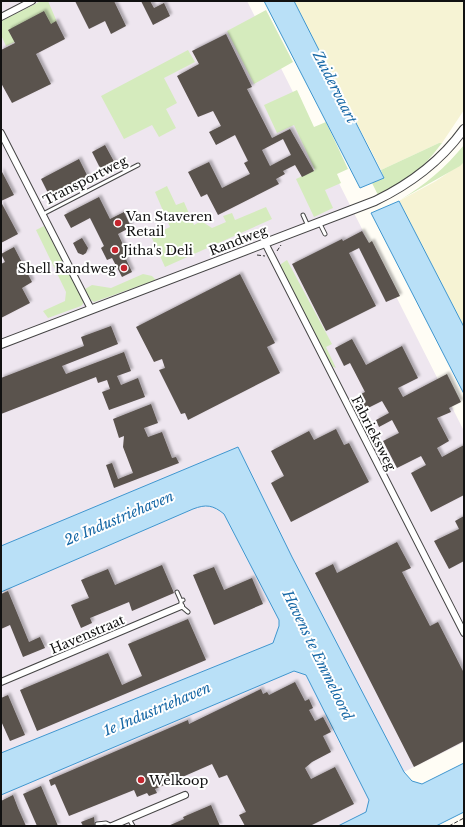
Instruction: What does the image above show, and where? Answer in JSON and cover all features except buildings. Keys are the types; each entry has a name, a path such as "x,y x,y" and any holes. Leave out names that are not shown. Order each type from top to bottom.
{"street":[{"path":"1,17 32,1"},
{"name":"Randweg","path":"1,344 370,203 402,187 433,164 464,129"},
{"name":"Transportweg","path":"1,133 3,140 43,214 91,309"},
{"name":"Fabrieksweg","path":"265,243 384,484 464,633"},
{"name":"Havenstraat","path":"1,682 182,602"},
{"path":"112,826 131,824 185,794"}],"lane":[{"name":"Transportweg","path":"43,214 138,165"},
{"path":"303,215 308,226"},
{"path":"320,222 325,234"},
{"path":"177,592 188,612"},
{"path":"98,824 106,823 112,826"}],"path":[{"path":"254,254 262,256 267,255"},
{"path":"449,826 464,818"}],"shaded area":[{"path":"1,1 247,1 464,431 464,742 404,772 371,815 348,826 1,826"},
{"path":"294,1 464,1 464,110 442,143 439,143 381,170"},
{"path":"464,162 464,327 399,201 436,181"}],"green space":[{"path":"41,1 48,1 57,22 6,46 1,35 1,21"},
{"path":"266,10 293,62 254,84 227,31"},
{"path":"188,50 195,62 164,78 177,103 166,109 176,128 159,137 152,125 124,139 101,96"},
{"path":"297,90 314,127 326,122 348,169 337,174 341,183 325,190 333,208 314,217 296,179 315,170 294,125 277,133 264,105"},
{"path":"439,143 442,143 414,174 378,195 372,183 384,178 381,170"},
{"path":"464,145 464,162 460,166 400,200 418,189 434,176"},
{"path":"167,186 176,205 184,202 194,225 201,221 212,228 226,222 223,216 232,213 235,220 266,207 272,219 165,267 151,236 170,227 155,192"},
{"path":"44,226 83,299 83,304 81,306 48,318 43,311 65,301 66,292 36,230"},
{"path":"287,260 332,344 326,347 336,368 331,366 281,268 281,264"},
{"path":"143,274 152,276 156,280 94,302 91,300 85,289 92,285 111,288"}],"water":[{"name":"Zuidervaart","path":"264,1 294,1 384,178 360,188"},
{"path":"399,201 464,327 464,394 371,213"},
{"path":"238,447 292,557 404,772 412,781 422,784 464,763 464,812 436,826 338,826 366,812 369,800 306,675 294,671 1,795 1,753 273,643 279,626 279,620 224,514 213,507 202,506 193,509 1,592 1,546"}],"place":[{"name":"Van Staveren Retail","path":"118,223"},
{"name":"Jitha's Deli","path":"115,250"},
{"name":"Shell Randweg","path":"124,268"},
{"name":"Welkoop","path":"141,780"}],"water label":[{"name":"2e Industriehaven","path":"119,518"},
{"name":"Havens te Emmeloord","path":"318,655"},
{"name":"1e Industriehaven","path":"157,709"}]}
